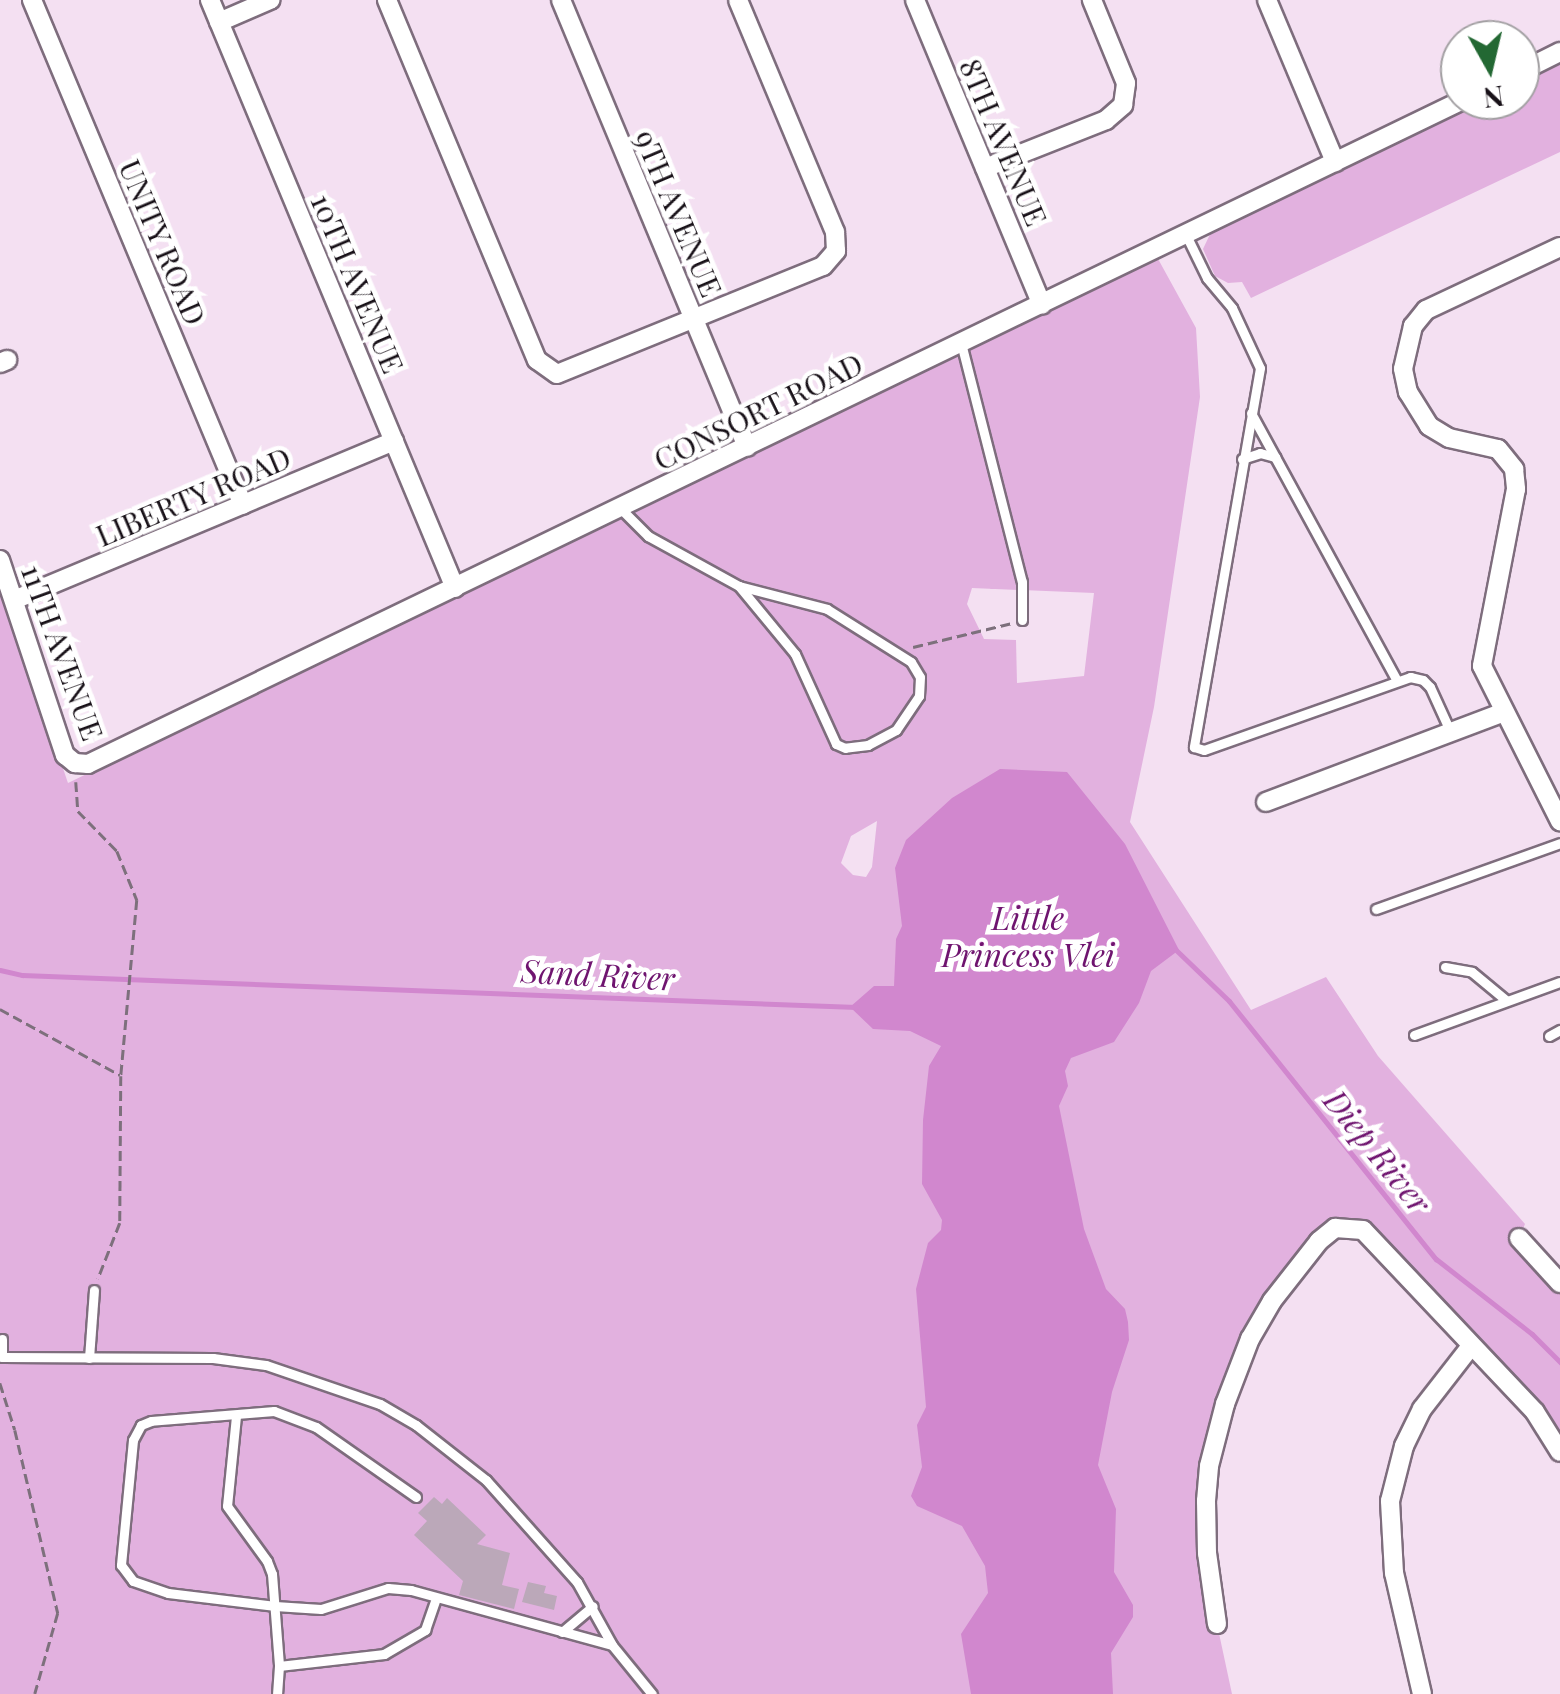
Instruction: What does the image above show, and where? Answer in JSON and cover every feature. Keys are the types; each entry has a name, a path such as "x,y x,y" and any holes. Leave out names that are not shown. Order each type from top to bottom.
{"street":[{"name":"UNITY ROAD","path":"32,0 243,504"},
{"name":"10TH AVENUE","path":"210,0 454,588"},
{"path":"219,22 270,0"},
{"path":"387,0 540,364 550,372 564,374 823,266 837,247 738,0"},
{"name":"9TH AVENUE","path":"561,0 748,446"},
{"name":"8TH AVENUE","path":"915,0 1042,304"},
{"path":"985,168 1106,120 1123,105 1126,83 1092,0"},
{"path":"1267,0 1334,162"},
{"name":"CONSORT ROAD","path":"75,763 93,762 1440,111"},
{"path":"1560,247 1426,310 1413,326 1404,356 1404,381 1428,426 1449,438 1498,449 1514,469 1516,489 1482,662 1502,713 1554,796 1560,821"},
{"name":"LIBERTY ROAD","path":"14,600 394,442"},
{"name":"11TH AVENUE","path":"0,560 65,754 75,763"},
{"path":"1266,802 1502,713"},
{"path":"1217,1624 1207,1553 1206,1501 1209,1466 1225,1404 1250,1339 1272,1302 1320,1241 1345,1226 1363,1230 1534,1412 1560,1452"},
{"path":"1518,1238 1560,1283"},
{"path":"1422,1694 1394,1573 1390,1501 1404,1446 1422,1409 1471,1346"}],"lane":[{"path":"1186,235 1207,278 1232,308 1258,365 1194,747 1204,750 1396,679 1423,680 1451,733"},
{"path":"961,343 1022,582 1022,620"},
{"path":"1250,412 1396,679"},
{"path":"1242,458 1260,453 1275,457"},
{"path":"620,508 648,536 738,586 827,609 897,651 920,676 920,696 914,706 888,737 854,747 838,746 795,654 738,586"},
{"path":"1376,910 1560,844"},
{"path":"1445,967 1472,972 1508,1001"},
{"path":"1414,1036 1560,982"},
{"path":"1549,1036 1560,1030"},
{"path":"89,1358 94,1290"},
{"path":"2,1339 1,1357 212,1358 266,1365 321,1380 380,1404 416,1424 486,1480 567,1570 612,1645 652,1694"},
{"path":"416,1497 316,1427 274,1410 151,1420 141,1425 133,1440 121,1565 133,1581 168,1594 321,1609 388,1588 612,1645"},
{"path":"236,1416 227,1506 267,1560 275,1606 279,1666 276,1694"},
{"path":"279,1666 384,1654 424,1630 436,1598"},
{"path":"562,1632 592,1606"}],"path":[{"path":"897,651 1022,620"},
{"path":"75,763 78,812 117,851 137,900 121,1076 120,1223 94,1290"},
{"path":"0,1009 121,1076"},
{"path":"0,1384 16,1430 58,1613 35,1694"}],"shaded area":[{"path":"1560,62 1560,152 1251,298 1242,282 1228,283 1215,276 1203,249 1212,230 1440,120 1540,120 1540,72"},
{"path":"1157,257 1196,328 1200,397 1154,707 1130,822 1251,1010 1326,977 1378,1056 1525,1224 1519,1238 1560,1283 1560,1431 1424,1285 1345,1226 1272,1301 1209,1465 1217,1624 1232,1694 0,1694 0,584 68,783","holes":["972,588 1094,593 1084,676 1017,683 1016,640 984,639 967,604","877,821 872,867 866,877 853,875 841,863 851,836"]}],"water":[{"name":"Little Princess Vlei","path":"1000,769 1067,772 1125,844 1179,950 1151,971 1139,1003 1114,1042 1071,1058 1065,1071 1068,1086 1059,1106 1084,1229 1106,1289 1125,1309 1128,1322 1129,1340 1112,1392 1098,1465 1116,1509 1114,1572 1133,1605 1133,1617 1111,1653 1113,1694 971,1694 961,1634 988,1593 985,1566 962,1526 917,1506 911,1496 922,1467 917,1425 926,1407 916,1289 928,1243 941,1230 942,1220 922,1184 923,1120 929,1066 941,1046 910,1031 873,1029 850,1007 874,986 894,986 896,939 902,926 895,868 906,840 952,798"}],"building":[{"path":"434,1497 442,1504 447,1498 486,1535 477,1544 510,1553 502,1585 519,1589 514,1609 459,1595 463,1581 414,1535 427,1521 418,1513"},
{"path":"528,1582 546,1586 544,1593 557,1596 554,1610 522,1602"}],"waterway":[{"name":"Diep River","path":"1176,950 1229,1001 1436,1259 1532,1334 1560,1362"},
{"name":"Sand River","path":"0,970 22,975 856,1007"}]}
